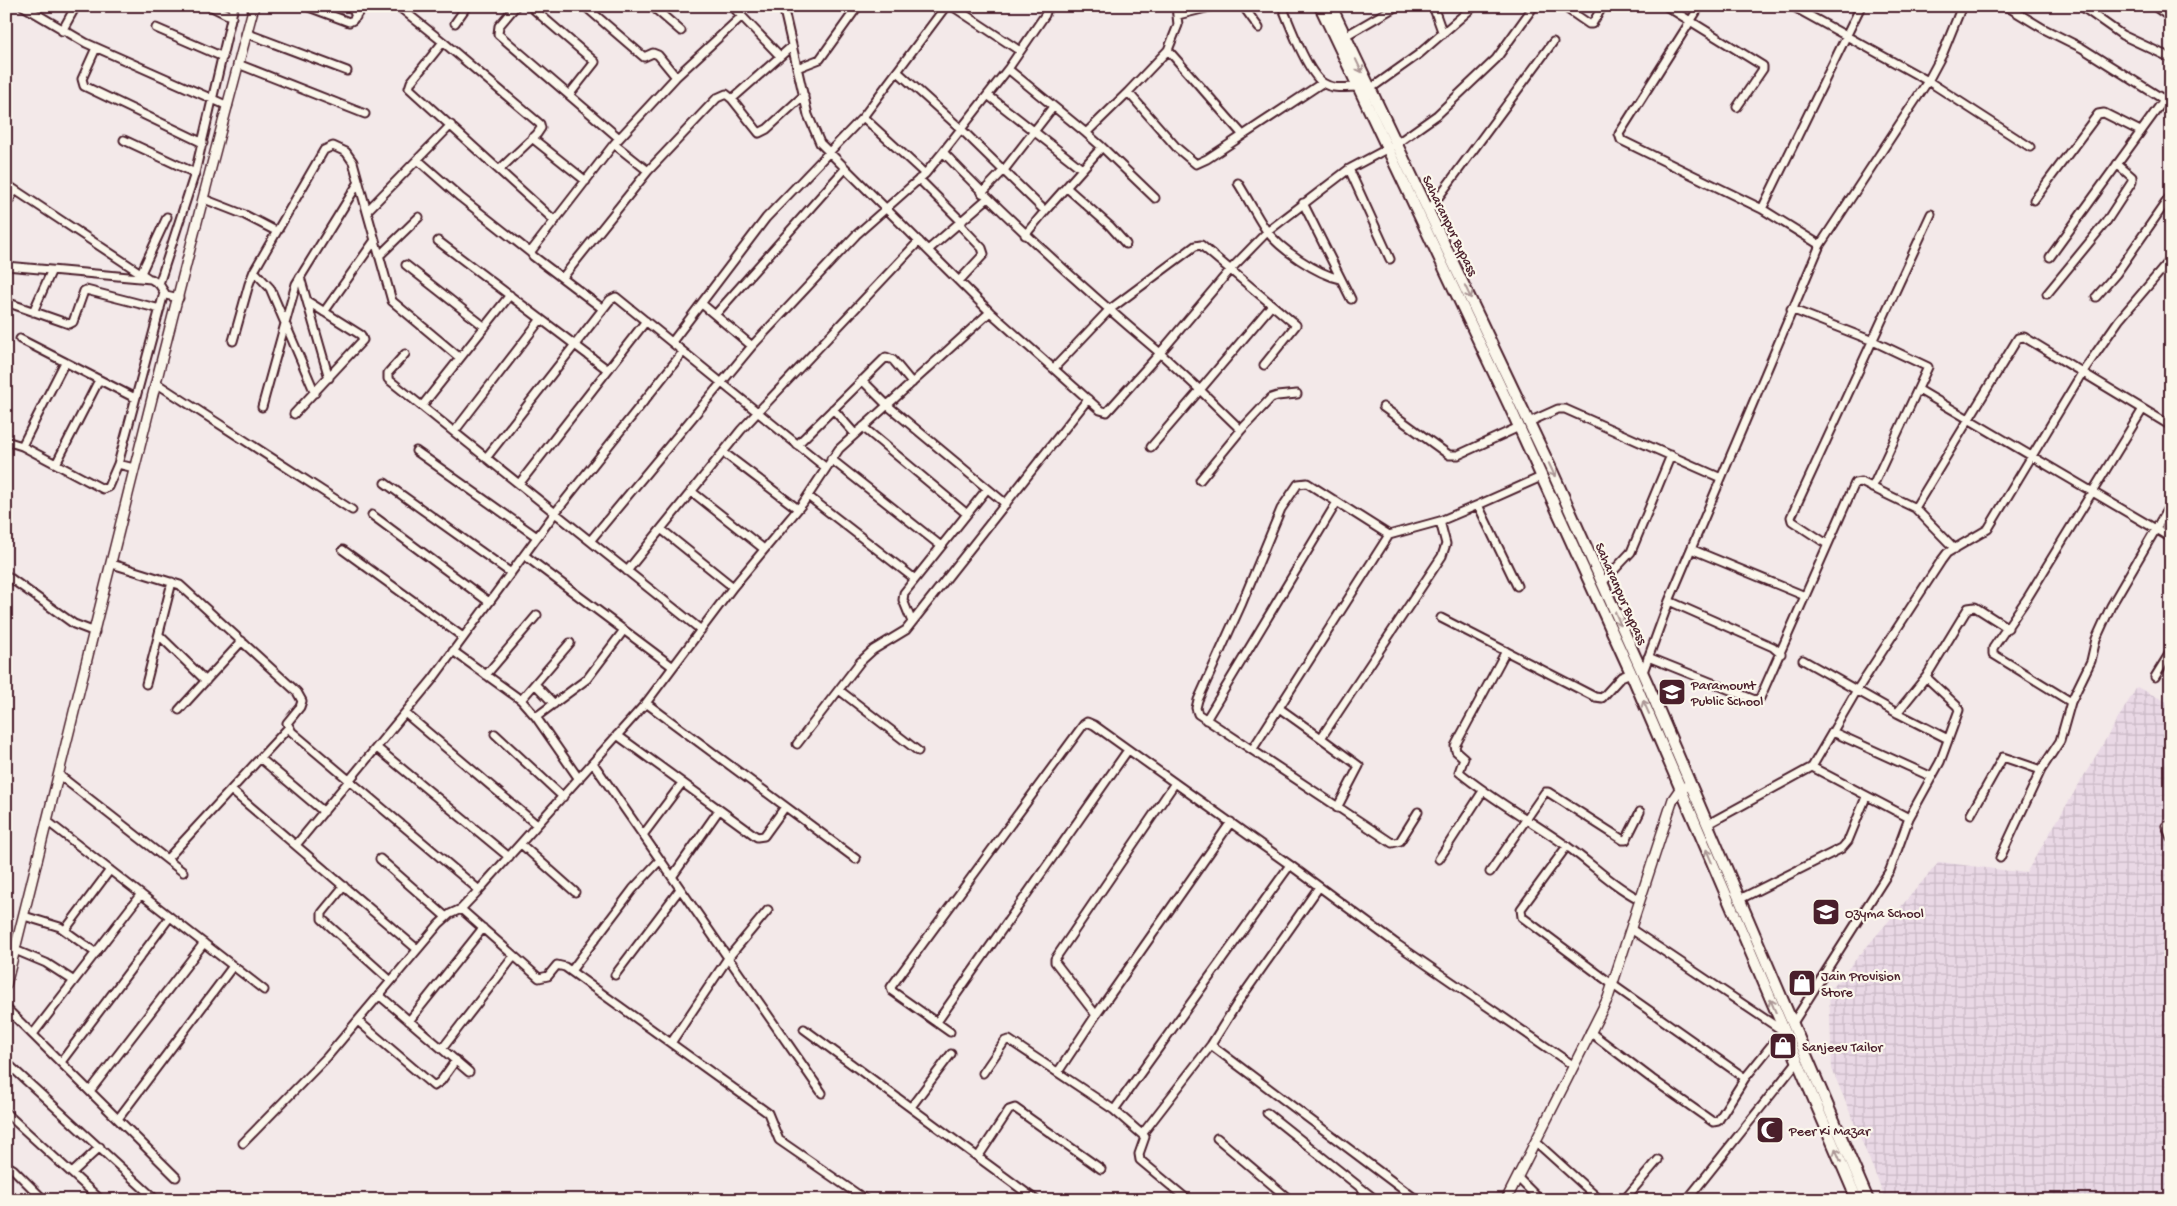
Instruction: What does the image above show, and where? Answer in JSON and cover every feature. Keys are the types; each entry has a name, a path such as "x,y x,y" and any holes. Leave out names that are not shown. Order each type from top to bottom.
{"main road":[{"path":"1320,6 1358,87 1391,146 1632,675 1783,1032 1857,1200"},
{"name":"Saharanpur Bypass","path":"1331,6 1370,89 1391,146 1429,210 1542,450 1602,583 1708,824 1868,1200"},
{"path":"1531,454 1542,450"}],"street":[{"path":"23,6 62,31 96,48 227,105"},
{"path":"62,31 76,6"},
{"path":"210,6 232,17"},
{"path":"159,284 196,173 215,100 222,57 234,6"},
{"path":"6,985 112,564 133,468 156,383 172,296 204,199 254,6"},
{"path":"306,6 344,21 353,20 363,6"},
{"path":"352,6 356,17"},
{"path":"398,6 444,42 537,121 541,128 499,170"},
{"path":"455,23 467,6"},
{"path":"516,6 500,26 498,34 569,95 648,171"},
{"path":"530,6 595,62 569,95"},
{"path":"586,6 644,57 653,53 658,55 676,77"},
{"path":"652,6 681,31"},
{"path":"732,6 780,56"},
{"path":"783,6 815,135 830,154 990,312 1100,410 1109,411 1230,270 1267,232 1349,169 1391,146 1437,115 1496,59 1534,6"},
{"path":"797,68 820,59 858,6"},
{"path":"672,342 777,205 830,154 864,117 946,6"},
{"path":"952,6 1020,51"},
{"path":"590,541 752,346 856,234 925,174 1008,69 1045,15 1048,6"},
{"path":"1086,133 1168,50 1178,25 1176,6"},
{"path":"1178,15 1214,6"},
{"path":"1242,6 1259,28"},
{"path":"1282,6 1300,47 1322,83 1337,88 1358,87"},
{"path":"1345,36 1384,9 1397,6"},
{"path":"1433,6 1443,34"},
{"path":"1370,89 1443,34 1474,6"},
{"path":"1562,6 1589,24 1603,6"},
{"path":"1666,6 1764,66 1764,69 1737,108"},
{"path":"1700,6 1619,134 1621,140 1762,209 1820,245"},
{"path":"1792,6 1845,37 1928,81 2030,147"},
{"path":"1762,209 1860,6"},
{"path":"1440,618 1599,698 1604,696 1621,677 1642,672 1669,601 1791,309 1820,245 1928,81 1943,53 1962,6"},
{"path":"2006,6 2044,29 2082,48 2163,99"},
{"path":"2081,6 2122,35 2171,58"},
{"path":"2154,6 2171,18"},
{"path":"531,253 617,141 676,77 742,16"},
{"path":"156,28 222,57"},
{"path":"246,33 347,71"},
{"path":"444,42 409,85 412,91 555,221"},
{"path":"1429,210 1553,42"},
{"path":"732,99 792,46"},
{"path":"96,48 82,79 84,86 203,143"},
{"path":"1168,50 1242,134"},
{"path":"238,64 365,114"},
{"path":"1008,69 1102,147 1155,198"},
{"path":"898,72 961,129 1046,212"},
{"path":"1128,92 1177,148 1194,164 1207,159 1242,134 1322,83"},
{"path":"2050,257 2171,90"},
{"path":"563,277 648,171 717,98 726,94 732,99 756,131 762,133 804,95"},
{"path":"988,96 1082,169"},
{"path":"928,250 960,223 985,196 1053,107"},
{"path":"2034,200 2098,114 2104,113 2140,131"},
{"path":"864,117 925,174"},
{"path":"367,212 451,125"},
{"path":"532,138 586,181"},
{"path":"124,140 196,173"},
{"path":"234,341 248,284 254,271 326,147 333,146 350,156 359,182 389,294 396,307 460,358"},
{"path":"1025,235 1102,147"},
{"path":"943,152 1025,235 1109,310 1160,352 1241,430"},
{"path":"418,160 460,197 603,309"},
{"path":"2047,294 2106,222 2132,182 2132,177 2116,164"},
{"path":"715,315 845,169"},
{"path":"1349,169 1390,259"},
{"path":"919,179 982,248 984,254 959,281"},
{"path":"262,407 290,300 300,277 359,182"},
{"path":"1238,183 1267,232 1290,253 1322,273 1340,279"},
{"path":"6,184 159,284 172,296"},
{"path":"1067,188 1110,226 1126,244"},
{"path":"6,205 15,190"},
{"path":"2096,297 2121,266 2171,195"},
{"path":"204,199 245,215 276,231"},
{"path":"1303,203 1351,299"},
{"path":"1827,544 1792,521 1791,517 1931,214"},
{"path":"141,273 167,217"},
{"path":"379,256 419,217"},
{"path":"324,312 375,240"},
{"path":"438,241 608,370"},
{"path":"627,571 757,413 919,241"},
{"path":"1054,368 1109,310 1197,245 1203,246 1296,327 1264,365"},
{"path":"1708,824 1812,767 1857,690 1941,560 1988,529 2082,373 2119,320 2171,259"},
{"path":"406,265 485,326"},
{"path":"6,266 51,272 151,279"},
{"path":"254,271 268,284 314,393"},
{"path":"33,312 51,272"},
{"path":"300,277 329,378"},
{"path":"6,302 72,324 86,290 160,309"},
{"path":"422,406 510,295"},
{"path":"6,441 22,446 106,489 120,464 135,398 160,309 172,296"},
{"path":"486,458 612,297 616,297 825,467"},
{"path":"294,414 363,340 361,335 306,301"},
{"path":"702,304 752,346"},
{"path":"1151,447 1272,305"},
{"path":"1791,309 1927,366 1927,371 1919,390 1872,488"},
{"path":"243,1143 327,1057 417,948 446,917 461,909 479,890 646,703 733,587 808,496 831,459 855,434 990,312"},
{"path":"454,432 541,319"},
{"path":"519,484 646,321"},
{"path":"1915,508 2018,338 2024,337 2171,426"},
{"path":"20,339 135,398"},
{"path":"296,845 405,713 555,513 683,352"},
{"path":"405,354 387,376 700,630"},
{"path":"797,445 886,357 893,360 912,383"},
{"path":"22,446 65,362"},
{"path":"56,464 99,380"},
{"path":"862,380 887,405 1006,504"},
{"path":"156,383 352,510"},
{"path":"1919,390 2171,538"},
{"path":"1200,480 1241,430 1271,398 1297,394"},
{"path":"797,744 868,654 901,634 912,622 1088,400"},
{"path":"1383,407 1449,455 1458,455 1519,427"},
{"path":"833,409 855,434"},
{"path":"1529,422 1558,409 1565,409 1721,478"},
{"path":"2071,702 1993,654 1993,648 2008,628 2143,409"},
{"path":"864,427 967,514"},
{"path":"416,451 537,538"},
{"path":"723,452 798,509"},
{"path":"1602,583 1632,552 1671,455"},
{"path":"831,459 941,546"},
{"path":"120,464 133,468"},
{"path":"1252,750 1389,535 1440,521 1541,477"},
{"path":"1389,535 1307,482 1298,484 1281,509 1242,603 1198,700 1197,712 1206,720 1337,808 1394,844 1400,841 1418,812"},
{"path":"1648,657 1755,700 1760,698 1855,483 1861,482 1915,508 1955,549"},
{"path":"386,483 510,573"},
{"path":"912,622 903,596 987,489"},
{"path":"691,491 764,550"},
{"path":"808,496 915,579"},
{"path":"1206,720 1337,502"},
{"path":"2000,858 2041,770 2060,741 2071,702 2091,661 2096,639 2112,606 2171,503"},
{"path":"1478,505 1517,586"},
{"path":"372,515 489,602"},
{"path":"1321,738 1442,556 1446,544 1440,521"},
{"path":"661,529 733,587"},
{"path":"1691,549 1805,596"},
{"path":"343,550 463,637"},
{"path":"524,555 673,667"},
{"path":"112,564 172,582 190,592 301,696 300,707 287,723 288,728 479,890"},
{"path":"6,575 74,624 95,632"},
{"path":"146,684 172,582"},
{"path":"1669,601 1773,647 1781,654"},
{"path":"1897,714 1926,677 1970,607 2008,628"},
{"path":"486,675 537,615"},
{"path":"536,717 588,679 624,630"},
{"path":"159,635 206,681"},
{"path":"179,710 242,641"},
{"path":"521,700 570,643"},
{"path":"453,651 521,700 536,717 579,779"},
{"path":"1506,651 1455,746 1456,751 1464,758 1460,772 1483,791 1526,821 1567,846 1624,892 1640,899"},
{"path":"2155,677 2171,651"},
{"path":"1803,660 1897,714 1948,739"},
{"path":"1793,1023 1890,870 1909,818 1932,777 1948,739 1959,710 1926,677"},
{"path":"535,684 554,704"},
{"path":"839,690 918,751"},
{"path":"646,703 856,859"},
{"path":"1279,708 1358,766 1337,808"},
{"path":"405,713 538,825"},
{"path":"950,1032 892,991 891,987 1087,722 1094,725 1231,822 1398,945 1574,1066"},
{"path":"167,859 288,728"},
{"path":"1833,732 1932,777"},
{"path":"495,734 562,797"},
{"path":"617,735 760,838 785,806"},
{"path":"377,748 509,857"},
{"path":"937,1022 1128,750"},
{"path":"1971,814 2003,757 2041,770"},
{"path":"260,758 324,812"},
{"path":"593,763 822,1093"},
{"path":"1812,767 1909,818"},
{"path":"59,775 183,872"},
{"path":"643,836 682,783"},
{"path":"1096,1014 1055,962 1055,959 1175,783"},
{"path":"1506,1200 1613,985 1673,799 1680,789 1690,785"},
{"path":"231,790 417,948"},
{"path":"1438,859 1483,791"},
{"path":"1490,872 1542,795 1548,792 1623,840 1626,840 1640,812"},
{"path":"1740,899 1842,848 1848,841 1866,797"},
{"path":"672,877 719,810"},
{"path":"47,821 264,990"},
{"path":"1058,1072 1096,1014 1231,822"},
{"path":"2166,826 2171,838"},
{"path":"521,844 575,892"},
{"path":"1567,846 1521,909 1521,914 1613,985 1745,1078"},
{"path":"380,859 446,917"},
{"path":"571,971 633,889 660,860"},
{"path":"1114,1110 1290,865"},
{"path":"66,930 110,870"},
{"path":"344,886 322,913 322,920 391,981"},
{"path":"1143,1133 1211,1045 1238,1002 1319,887"},
{"path":"615,974 680,889"},
{"path":"33,1034 141,894"},
{"path":"461,909 541,979 548,976 561,964 768,1112 777,1136 783,1143 866,1200"},
{"path":"671,1043 728,958 768,910"},
{"path":"24,916 66,930 96,953"},
{"path":"61,1062 170,917"},
{"path":"409,1021 482,928"},
{"path":"1590,1032 1710,1121 1718,1121 1745,1078 1783,1032 1631,929"},
{"path":"90,1091 204,943"},
{"path":"15,950 46,963 74,981"},
{"path":"442,1049 514,956"},
{"path":"118,1118 234,966"},
{"path":"379,995 470,1072"},
{"path":"6,1008 176,1177"},
{"path":"358,1020 434,1086 441,1081 456,1060"},
{"path":"804,1029 1036,1200"},
{"path":"983,1073 1005,1041 1009,1040 1114,1110 1143,1133 1145,1140 1139,1154 1139,1159 1188,1200"},
{"path":"1211,1045 1417,1200"},
{"path":"910,1107 952,1054"},
{"path":"6,1062 156,1200"},
{"path":"1689,1199 1797,1062"},
{"path":"978,1157 1013,1107 1101,1169"},
{"path":"6,1113 101,1200"},
{"path":"1267,1113 1376,1200"},
{"path":"1217,1138 1287,1199"},
{"path":"1536,1142 1600,1200"},
{"path":"72,1173 100,1148"},
{"path":"1624,1200 1658,1160"},
{"path":"6,1165 13,1169 44,1200"},
{"path":"1518,1178 1540,1200"}],"shaded area":[{"path":"2137,687 2171,704 2171,1200 1886,1200 1832,1069 1829,991 1939,862 2026,873"}],"place":[{"name":"Paramount Public School","path":"1672,692"},
{"name":"Ozyma School","path":"1826,912"},
{"name":"Jain Provision Store","path":"1802,983"},
{"name":"Sanjeev Tailor","path":"1783,1046"},
{"name":"Peer Ki Mazar","path":"1770,1130"}]}
